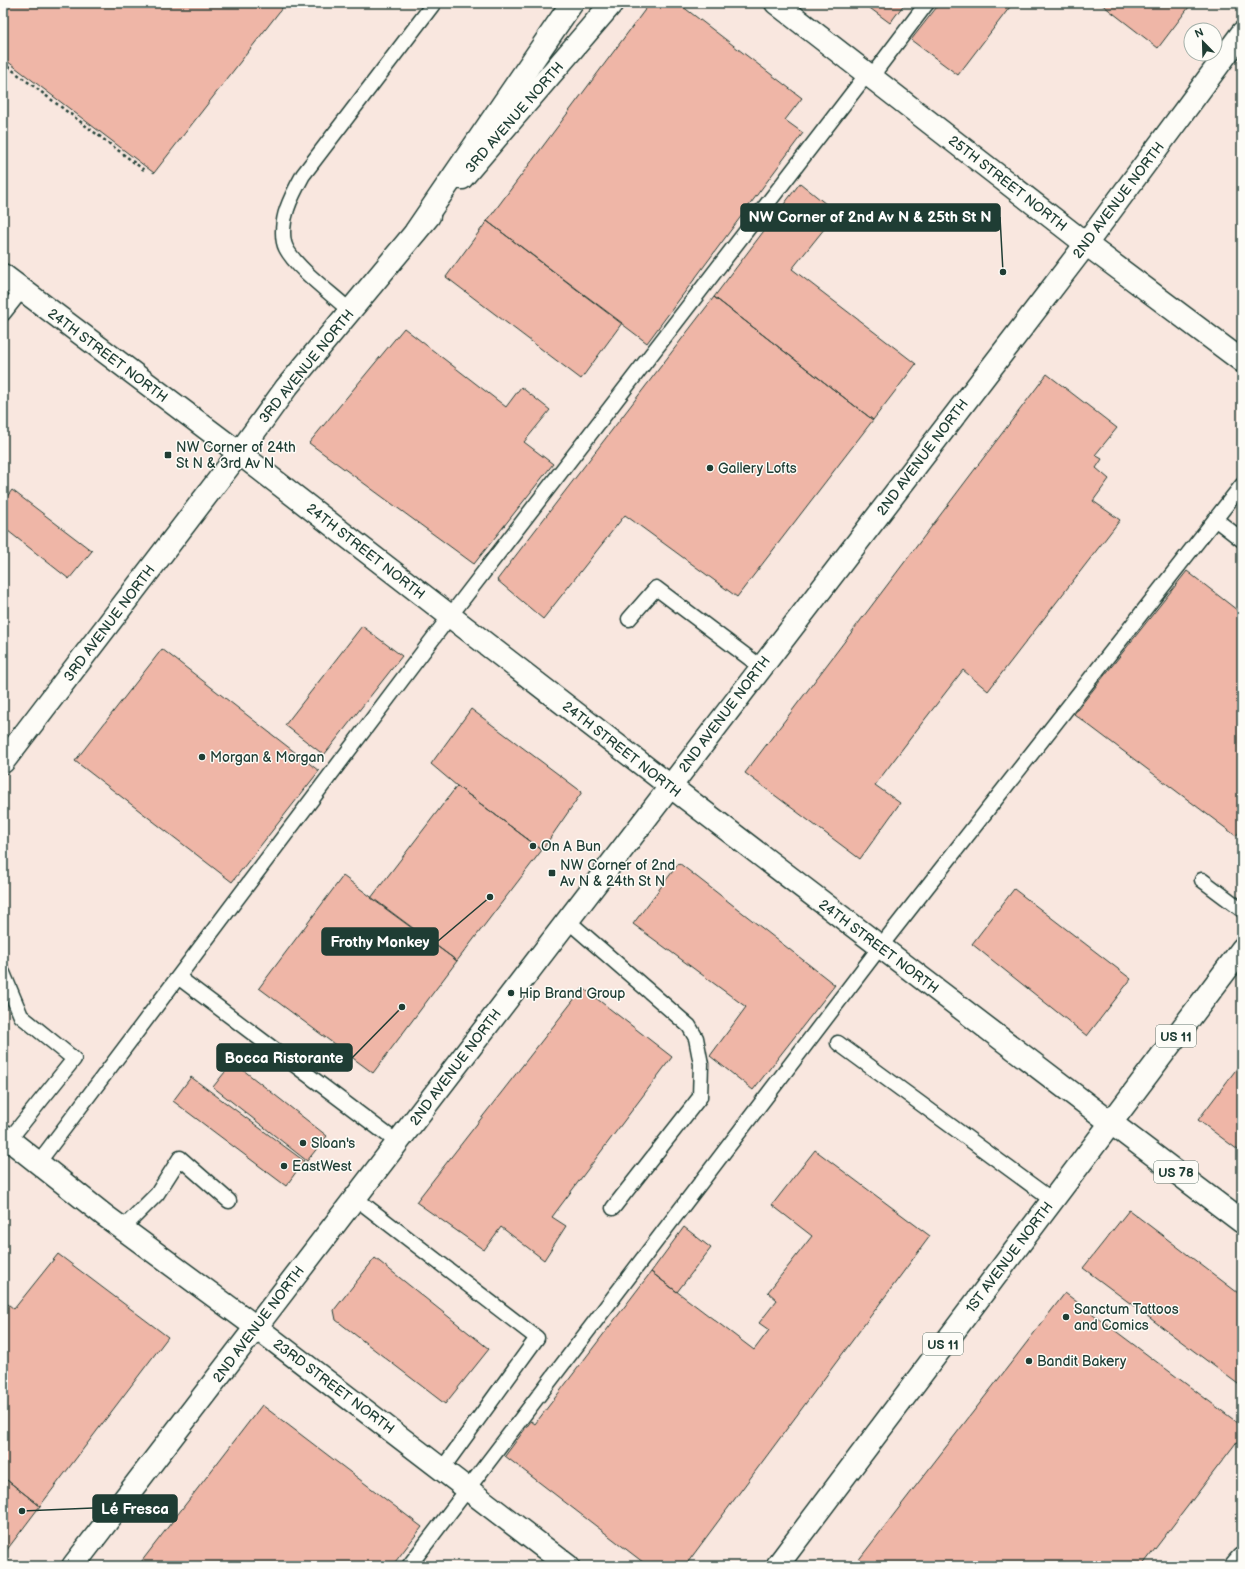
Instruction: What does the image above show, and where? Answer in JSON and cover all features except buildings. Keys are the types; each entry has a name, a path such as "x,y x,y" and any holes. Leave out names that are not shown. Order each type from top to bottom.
{"main road":[{"path":"416,231 572,3"},
{"name":"3RD AVENUE NORTH","path":"3,762 239,453 286,388 416,231 612,3"},
{"name":"25TH STREET NORTH","path":"776,3 1086,244 1242,361"},
{"name":"2ND AVENUE NORTH","path":"73,1566 354,1197 1086,244 1242,33"},
{"name":"24TH STREET NORTH","path":"3,275 239,453 670,786 1242,1222"},
{"name":"1ST AVENUE NORTH","path":"776,1566 1242,949"},
{"name":"23RD STREET NORTH","path":"6,1137 123,1228 256,1327 568,1566"},
{"path":"1236,1566 1242,1559"}],"lane":[{"path":"350,311 295,263 286,248 284,236 286,210 303,175 434,3"},
{"path":"38,1163 450,616 869,75 927,3"},
{"path":"3,314 22,290"},
{"path":"409,1566 880,947 1039,755 1242,485"},
{"path":"1215,519 1242,540"},
{"path":"630,619 656,588 761,667"},
{"path":"1202,880 1242,910"},
{"path":"567,920 689,1026 696,1038 701,1064 700,1097 613,1208"},
{"path":"3,973 21,1016 74,1059 6,1137"},
{"path":"178,977 397,1142"},
{"path":"838,1043 1052,1200"},
{"path":"123,1228 156,1194 180,1158 229,1201"},
{"path":"354,1197 538,1338 442,1469"}],"path":[{"path":"3,63 144,170"}],"place":[{"name":"NW Corner of 2nd Av N & 25th St N","path":"1003,272"},
{"name":"NW Corner of 24th St N & 3rd Av N","path":"168,455"},
{"name":"Gallery Lofts","path":"710,468"},
{"name":"Morgan & Morgan","path":"202,757"},
{"name":"On A Bun","path":"533,846"},
{"name":"NW Corner of 2nd Av N & 24th St N","path":"552,873"},
{"name":"Frothy Monkey","path":"490,897"},
{"name":"Hip Brand Group","path":"511,993"},
{"name":"Bocca Ristorante","path":"402,1007"},
{"name":"Sloan's","path":"303,1143"},
{"name":"EastWest","path":"284,1166"},
{"name":"Sanctum Tattoos and Comics","path":"1066,1317"},
{"name":"Bandit Bakery","path":"1029,1361"},
{"name":"Lé Fresca","path":"22,1511"}]}
